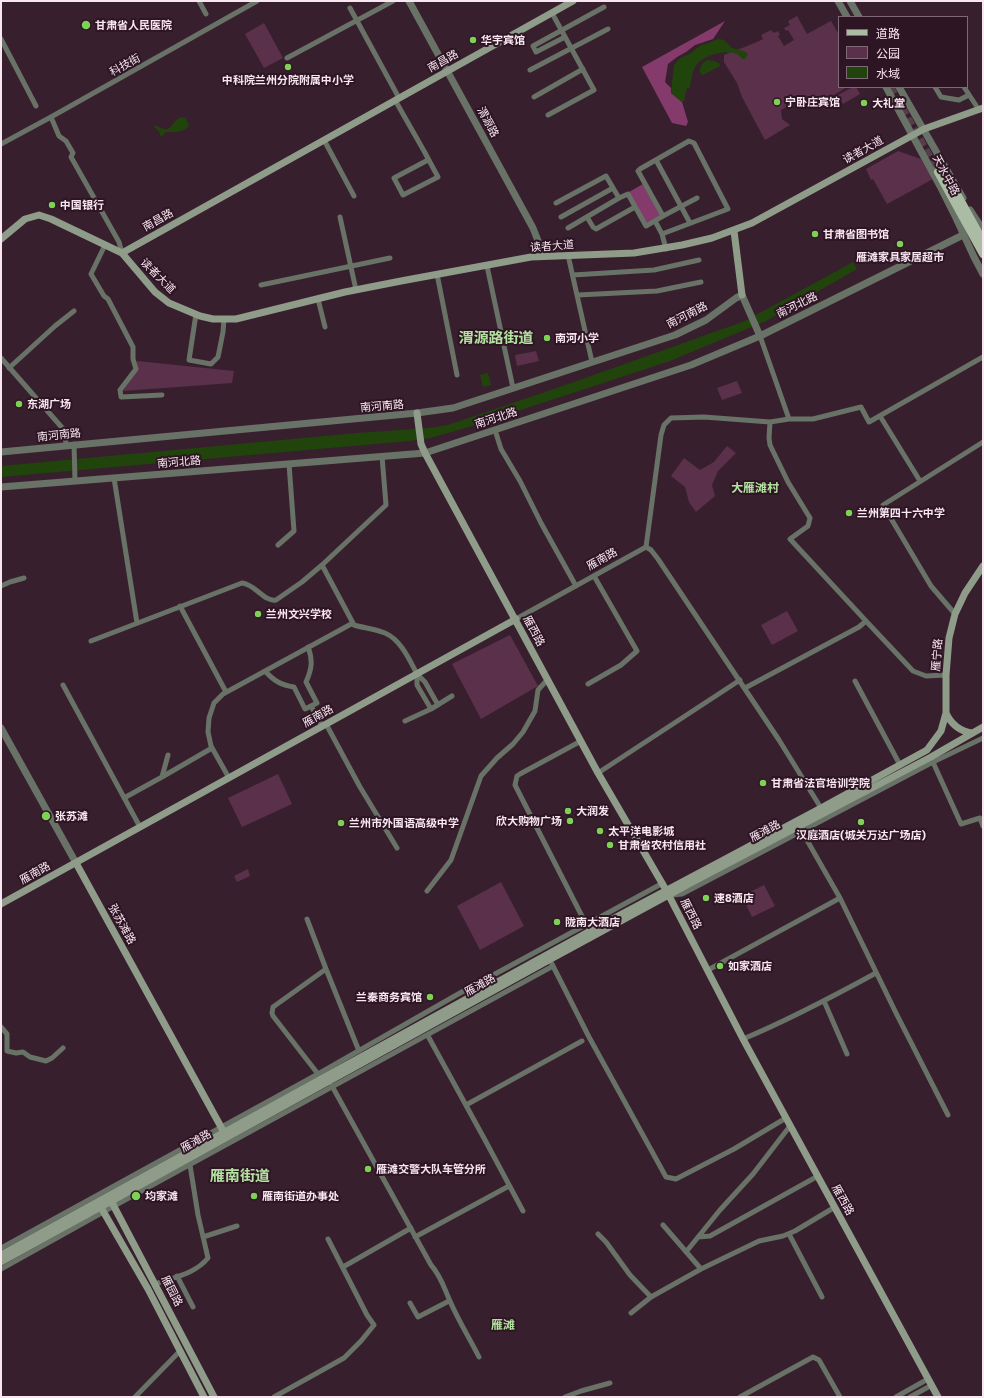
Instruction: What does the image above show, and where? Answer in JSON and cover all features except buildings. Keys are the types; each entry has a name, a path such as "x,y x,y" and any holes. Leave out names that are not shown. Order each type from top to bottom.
{"main road":[{"name":"南昌路","path":"122,253 573,1"},
{"name":"读者大道","path":"122,253 146,282 169,303 196,314 213,319 224,320 246,317 356,290 437,274 544,256 634,253 666,248 696,242 734,231 775,211 924,129 981,109"},
{"path":"941,172 983,241"},
{"path":"941,172 983,254"},
{"path":"1,239 25,219 38,215 51,219 122,253"},
{"path":"734,231 742,295"},
{"name":"雁西路","path":"417,413 421,444 425,452 598,773 666,890 743,1039 938,1397"},
{"name":"雁宁路","path":"927,750 941,731 946,713 946,675 949,638 955,614 965,592 983,566"},
{"name":"雁南路","path":"1,904 516,619"},
{"path":"946,713 956,727 963,731 972,733"},
{"name":"雁滩路","path":"1,1262 101,1207 110,1198 328,1077 550,960 588,928 932,760 983,727"},
{"name":"雁滩路","path":"799,826 821,808 927,750"},
{"name":"张苏滩路","path":"76,863 225,1135"},
{"name":"雁滩路","path":"328,1077 413,1039 550,960 666,890"},
{"name":"雁园路","path":"110,1198 214,1397"},
{"name":"雁滩路","path":"1,1255 101,1207"},
{"name":"雁园路","path":"101,1207 148,1289 204,1397"}],"street":[{"path":"199,1 206,14"},
{"name":"科技街","path":"1,144 51,118 258,1"},
{"path":"287,58 392,1"},
{"name":"渭源路","path":"409,1 533,228 544,256"},
{"path":"838,1 846,16"},
{"path":"850,1 858,16"},
{"path":"565,37 536,52 533,46 604,7"},
{"path":"350,8 438,177 403,195 394,178 428,160"},
{"path":"548,115 594,90 552,13"},
{"path":"530,70 608,29"},
{"path":"1,39 36,106"},
{"path":"534,97 583,69"},
{"name":"天水中路","path":"887,88 912,135 983,230"},
{"name":"天水中路","path":"899,88 924,129 941,172 956,218 983,274"},
{"path":"936,88 941,97 959,100 969,95"},
{"path":"965,88 981,109"},
{"path":"51,118 59,136 66,141 73,153 71,157 119,242 122,253"},
{"path":"324,140 354,196"},
{"path":"662,234 728,209 694,143 689,141 638,171 663,216"},
{"path":"656,160 690,223"},
{"path":"556,203 606,176 619,198"},
{"path":"561,217 613,188"},
{"path":"568,228 628,194 646,226 697,198"},
{"path":"587,217 593,227 596,228 635,207"},
{"path":"340,217 356,290"},
{"path":"655,221 662,234 666,248"},
{"name":"南河北路","path":"1,487 425,452 691,365 963,235"},
{"path":"105,245 91,274 104,296 108,299 133,347 136,369 120,390 121,397 162,394"},
{"path":"568,255 592,362"},
{"path":"261,285 390,258"},
{"path":"573,275 654,270 699,260"},
{"path":"487,266 513,388"},
{"path":"437,274 457,375"},
{"path":"578,296 657,291 701,282"},
{"path":"742,295 752,315 788,419"},
{"name":"南河南路","path":"1,452 417,413 453,408 688,329 706,320 742,295"},
{"path":"318,299 325,326"},
{"path":"9,368 55,326 74,311"},
{"path":"196,314 189,360 212,364 218,357 224,320"},
{"path":"821,808 780,740 740,680 658,559 646,547 661,434 664,425 671,418 676,417 704,417 770,422 788,419 813,419 861,406 869,422 983,357"},
{"path":"1,358 64,431 74,456 75,481"},
{"path":"880,416 920,481"},
{"path":"770,422 770,445 788,482 810,518 808,526 790,539 913,670 926,676 946,675"},
{"path":"495,430 502,449 576,586"},
{"path":"955,614 931,586 883,505 983,442"},
{"path":"91,641 242,583 252,586 272,601 276,600 302,582 322,565 386,505 382,456"},
{"path":"278,545 294,531 289,464"},
{"path":"114,478 137,623"},
{"name":"雁南路","path":"516,619 646,547"},
{"path":"322,565 354,625 385,633 393,638 400,645 417,674 425,682 438,705"},
{"path":"588,684 621,665 637,651 594,576"},
{"path":"1,586 24,578"},
{"path":"180,606 226,692"},
{"path":"745,688 859,627 866,621"},
{"path":"229,778 212,748 208,732 209,718 214,703 226,692 353,623"},
{"path":"265,671 272,679 283,685 294,687 305,709 317,703 306,682 312,665 308,647"},
{"path":"417,674 418,685 431,709"},
{"path":"427,891 451,860 481,776 523,732 534,710 538,690 548,679"},
{"path":"598,773 740,680"},
{"path":"855,680 900,765"},
{"path":"63,685 140,827"},
{"path":"405,721 431,709 452,696"},
{"path":"311,706 324,725 397,848"},
{"name":"张苏滩路","path":"1,728 76,863"},
{"path":"983,738 932,760 961,824 980,818 983,826"},
{"path":"581,741 520,774 517,776 515,785 588,928"},
{"path":"124,798 212,748"},
{"path":"162,777 168,755"},
{"path":"799,826 840,898 948,1115"},
{"path":"708,970 840,898"},
{"path":"307,919 359,1050"},
{"name":"雁滩路","path":"1,1269 101,1207 110,1198 225,1135 318,1074 359,1050 460,993 588,928"},
{"path":"550,960 589,1037 666,1177 676,1179 734,1149 786,1118"},
{"name":"雁滩路","path":"1,1248 110,1198 190,1165 225,1135 333,1087 413,1039 428,1036 550,960"},
{"path":"318,1074 273,1016 272,1010 273,1007 284,998 326,969"},
{"path":"743,1039 778,1025 876,973"},
{"path":"824,1001 848,1054"},
{"path":"1,1027 7,1034 7,1052 23,1052 36,1060 46,1061 52,1058 63,1048"},
{"path":"428,1036 523,1211"},
{"path":"466,1105 582,1041"},
{"path":"328,1077 415,1237 436,1271 446,1290 449,1301 479,1357"},
{"path":"686,1252 753,1174 790,1126"},
{"path":"155,1284 177,1276 184,1276 203,1264 208,1258 190,1165"},
{"path":"698,1237 710,1236 818,1176"},
{"path":"415,1237 509,1186"},
{"path":"631,1313 651,1297 701,1269 759,1241 789,1234 835,1207"},
{"path":"663,1225 701,1269"},
{"path":"203,1237 237,1226"},
{"path":"342,1267 410,1228"},
{"path":"598,1234 606,1242 630,1275 651,1297"},
{"path":"789,1234 822,1297"},
{"path":"274,1397 344,1358 362,1341 374,1325 328,1239"},
{"path":"177,1276 193,1307"},
{"path":"410,1303 418,1317 449,1301"},
{"path":"135,1397 180,1351"},
{"path":"740,1397 813,1357 819,1360 840,1397"},
{"path":"896,1397 930,1382"},
{"path":"910,1397 930,1382"},
{"path":"565,1397 581,1390 610,1383"},
{"path":"581,1390 584,1397"}],"green space":[{"path":"797,16 807,34 831,21 838,33 838,88 845,88 819,104 810,100 797,102 781,110 782,119 790,125 765,140 742,97 737,83 724,62 724,55 763,39 761,35 771,30 774,33 778,31 780,35 778,36 784,46 794,40 788,30 786,31 784,28 790,25 788,21"},
{"path":"264,23 283,58 264,68 245,34"},
{"path":"851,88 857,88 860,94 843,104 838,95"},
{"path":"898,151 921,159 933,179 887,204 873,179 871,180 866,169"},
{"path":"536,351 539,361 517,366 515,355"},
{"path":"137,361 234,371 232,383 123,391 135,370"},
{"path":"737,381 742,393 722,400 717,388"},
{"path":"727,446 736,453 718,471 712,485 715,496 696,512 689,502 685,487 671,476 684,458 700,470 714,462"},
{"path":"787,611 798,631 772,645 761,625"},
{"path":"510,635 538,686 481,719 452,664"},
{"path":"278,774 292,804 242,827 228,798"},
{"path":"248,869 250,876 237,882 234,876"},
{"path":"501,882 524,926 480,950 457,906"},
{"path":"764,885 775,906 752,917 742,896"}],"shaded area":[{"path":"725,21 713,39 695,45 668,64 665,82 671,88 671,93 682,102 688,122 686,126 672,123 642,67"},
{"path":"643,184 660,215 646,223 629,192"}],"water":[{"path":"718,39 724,41 732,48 742,50 748,54 745,59 742,59 738,55 727,52 706,57 701,60 694,70 690,88 687,88 684,101 682,102 671,93 674,65 679,59 691,53 701,45"},
{"path":"707,60 719,63 720,66 703,75 700,73 700,67"},
{"path":"182,117 186,118 189,126 181,131 166,132 161,137 159,131 154,127 156,125 169,129 175,121"},
{"path":"853,262 857,269 766,321 670,361 469,427 430,438 1,477 1,466 448,425 745,321"},
{"path":"488,373 491,385 483,387 480,375"}],"tunnel":[{"path":"891,88 938,172"}],"place":[{"name":"甘肃省人民医院","path":"86,25"},
{"name":"华宇宾馆","path":"473,40"},
{"name":"中科院兰州分院附属中小学","path":"288,67"},
{"name":"宁卧庄宾馆","path":"777,102"},
{"name":"大礼堂","path":"864,103"},
{"name":"中国银行","path":"52,205"},
{"name":"甘肃省图书馆","path":"815,234"},
{"name":"雁滩家具家居超市","path":"900,244"},
{"name":"南河小学","path":"547,338"},
{"name":"东湖广场","path":"19,404"},
{"name":"兰州第四十六中学","path":"849,513"},
{"name":"兰州文兴学校","path":"258,614"},
{"name":"甘肃省法官培训学院","path":"763,783"},
{"name":"大润发","path":"568,811"},
{"name":"张苏滩","path":"46,816"},
{"name":"欣大购物广场","path":"570,821"},
{"name":"汉庭酒店(城关万达广场店)","path":"861,822"},
{"name":"兰州市外国语高级中学","path":"341,823"},
{"name":"太平洋电影城","path":"600,831"},
{"name":"甘肃省农村信用社","path":"610,845"},
{"name":"速8酒店","path":"706,898"},
{"name":"陇南大酒店","path":"557,922"},
{"name":"如家酒店","path":"720,966"},
{"name":"兰秦商务宾馆","path":"430,997"},
{"name":"雁滩交警大队车管分所","path":"368,1169"},
{"name":"均家滩","path":"136,1196"},
{"name":"雁南街道办事处","path":"254,1196"}],"district":[{"name":"渭源路街道","path":"496,338"},
{"name":"大雁滩村","path":"755,488"},
{"name":"雁南街道","path":"240,1176"},
{"name":"雁滩","path":"503,1325"}]}
